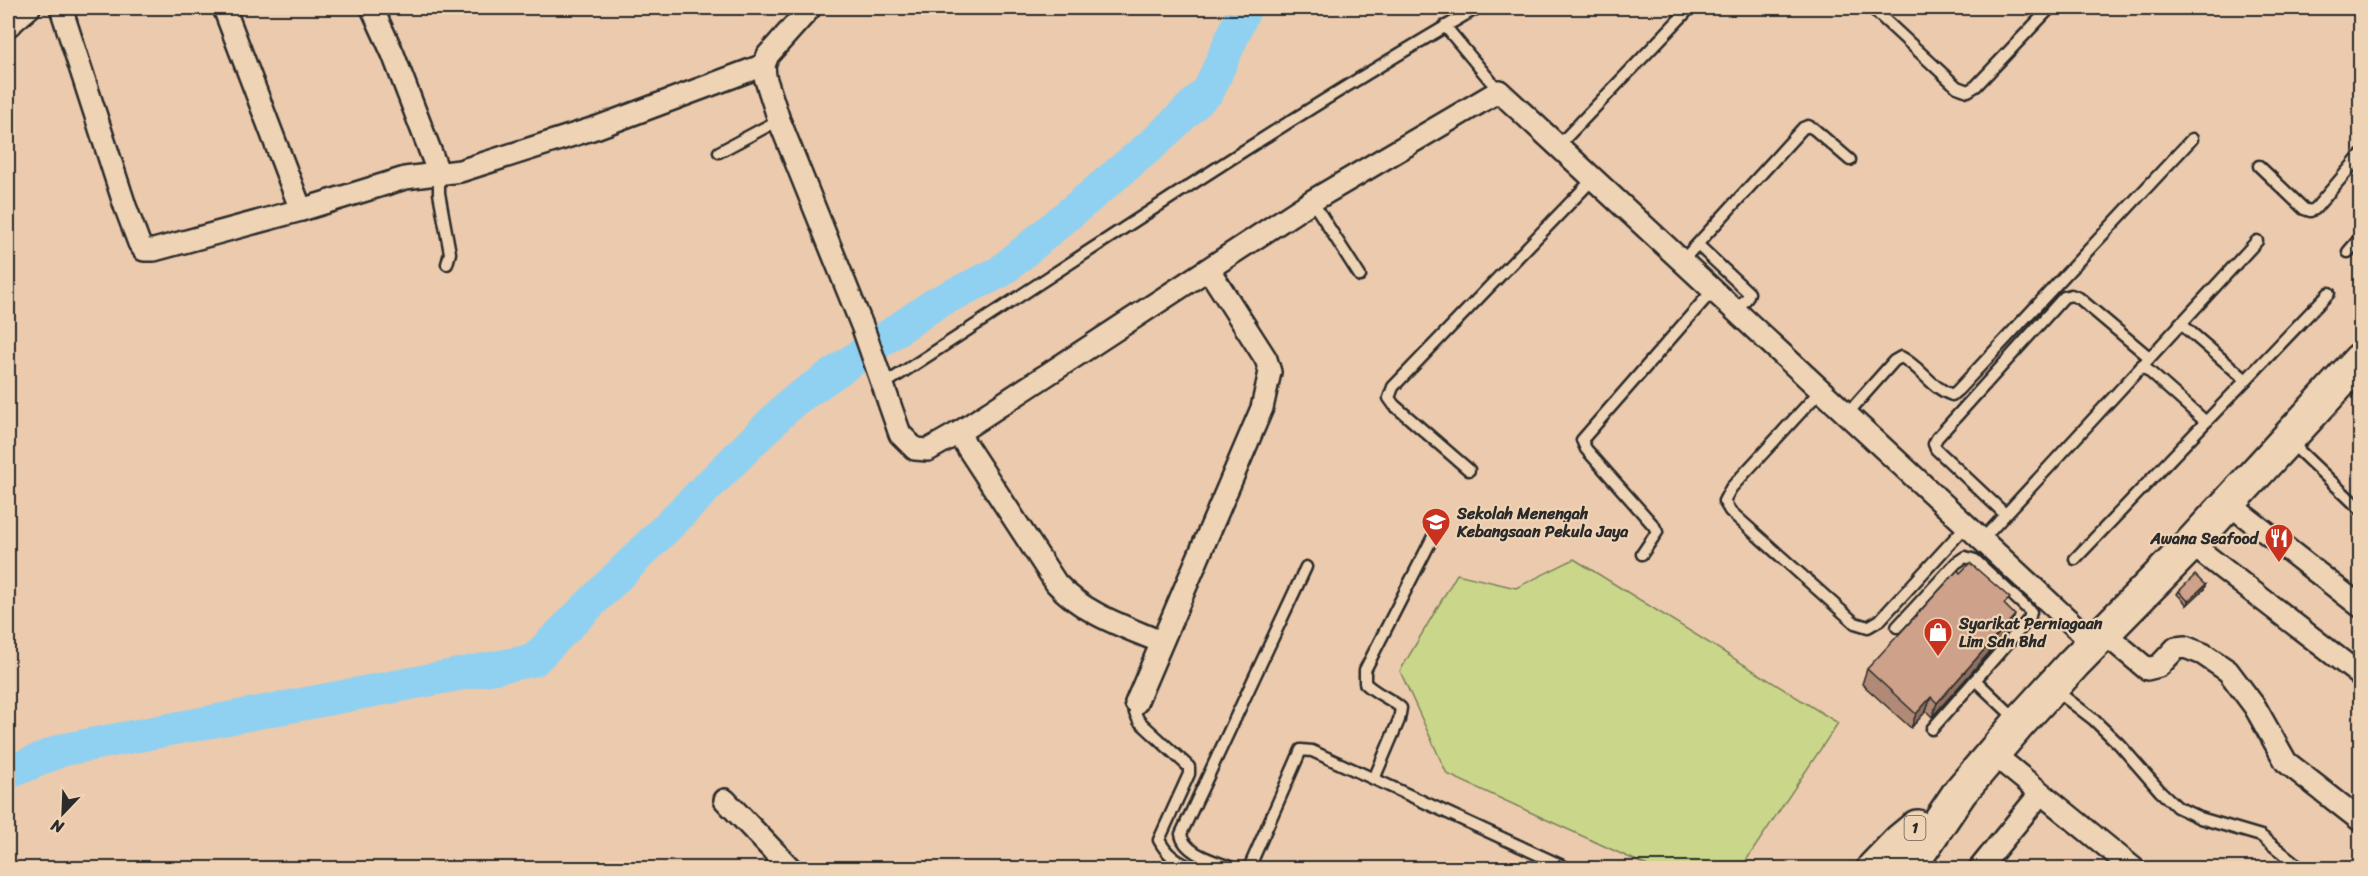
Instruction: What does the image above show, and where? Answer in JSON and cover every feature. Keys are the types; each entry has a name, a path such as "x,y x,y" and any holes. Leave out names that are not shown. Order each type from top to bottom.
{"main road":[{"name":"1","path":"1905,868 1916,856 1960,792 2019,723 2359,364"},
{"name":"1","path":"1874,868 1900,841 1960,792"}],"street":[{"path":"8,26 29,8"},
{"path":"61,8 125,206 139,243 144,250 154,250 301,210 405,178 460,171 598,127 764,65"},
{"path":"224,8 301,210"},
{"path":"372,8 393,54 439,174"},
{"path":"810,8 768,55 764,65 765,77 779,120 863,328 900,434 915,449 928,450 958,433 1312,201 1499,91 1982,540 2099,638 2147,669 2159,666 2176,648 2185,647 2203,654 2228,671 2255,707 2286,762 2361,820"},
{"path":"1136,703 1262,408 1270,372 1266,359 1209,270"},
{"path":"958,433 1056,583 1070,599 1094,613 1161,642"},
{"path":"2228,503 2361,606"},
{"path":"2191,544 2361,675"},
{"path":"1992,753 2133,868"},
{"path":"1980,868 2040,794"},
{"path":"725,800 790,868"}],"lane":[{"path":"883,385 1299,115 1477,8"},
{"path":"1558,146 1690,8"},
{"path":"1872,8 1957,87 1968,91 1976,86 2049,8"},
{"path":"1445,26 1499,91"},
{"path":"719,152 779,120"},
{"path":"1682,261 1803,128 1808,126 1814,129 1850,160"},
{"path":"1847,414 1900,357 1908,360 1944,392 1952,395 2193,140"},
{"path":"2259,166 2310,211 2315,209 2361,156"},
{"path":"439,174 439,193 450,253 447,264"},
{"path":"1468,470 1394,405 1389,398 1393,387 1593,179"},
{"path":"1312,201 1360,276"},
{"path":"2348,252 2361,238"},
{"path":"1982,540 2257,241"},
{"path":"1698,244 1749,293 1736,311"},
{"path":"1642,554 1655,538 1657,532 1654,526 1586,449 1582,440 1713,290"},
{"path":"2074,559 2329,293"},
{"path":"2006,514 1936,449 1934,444 2064,297 2071,295 2079,298 2206,422"},
{"path":"2180,323 2246,380"},
{"path":"1821,390 1731,488 1725,501 1730,511 1855,623 1868,627 1880,620 1967,525"},
{"path":"2287,439 2361,509"},
{"path":"1374,779 1399,720 1401,708 1392,699 1373,691 1365,683 1365,670 1439,525"},
{"path":"1897,627 1956,563 1965,557 1976,560 2031,612 2029,619 1932,729"},
{"path":"1232,868 1189,849 1182,843 1180,834 1306,567"},
{"path":"1975,680 2019,723"},
{"path":"2052,687 2093,719 2120,744 2160,791 2177,807 2200,818 2261,836 2301,868"},
{"path":"1136,703 1135,713 1139,721 1189,767 1189,774 1159,840 1172,858 1191,868"},
{"path":"1249,868 1301,750 1312,751 1567,868"}],"green space":[{"path":"1574,559 1838,723 1741,868 1652,868 1447,774 1400,671 1457,574 1516,588"}],"building":[{"name":"Syarikat Perniagaan Lim Sdn Bhd","path":"1970,563 2010,598 2004,604 2015,615 1937,703 1931,697 1916,714 1867,669 1958,570 1960,573"},
{"path":"2195,575 2205,585 2188,601 2179,591"}],"waterway":[{"path":"8,773 62,750 534,660 792,402 936,303 1000,272 1156,141 1209,90 1245,8"}],"place":[{"name":"Sekolah Menengah Kebangsaan Pekula Jaya","path":"1436,548"},
{"name":"Awana Seafood","path":"2279,564"},
{"name":"Syarikat Perniagaan Lim Sdn Bhd","path":"1938,658"}]}
